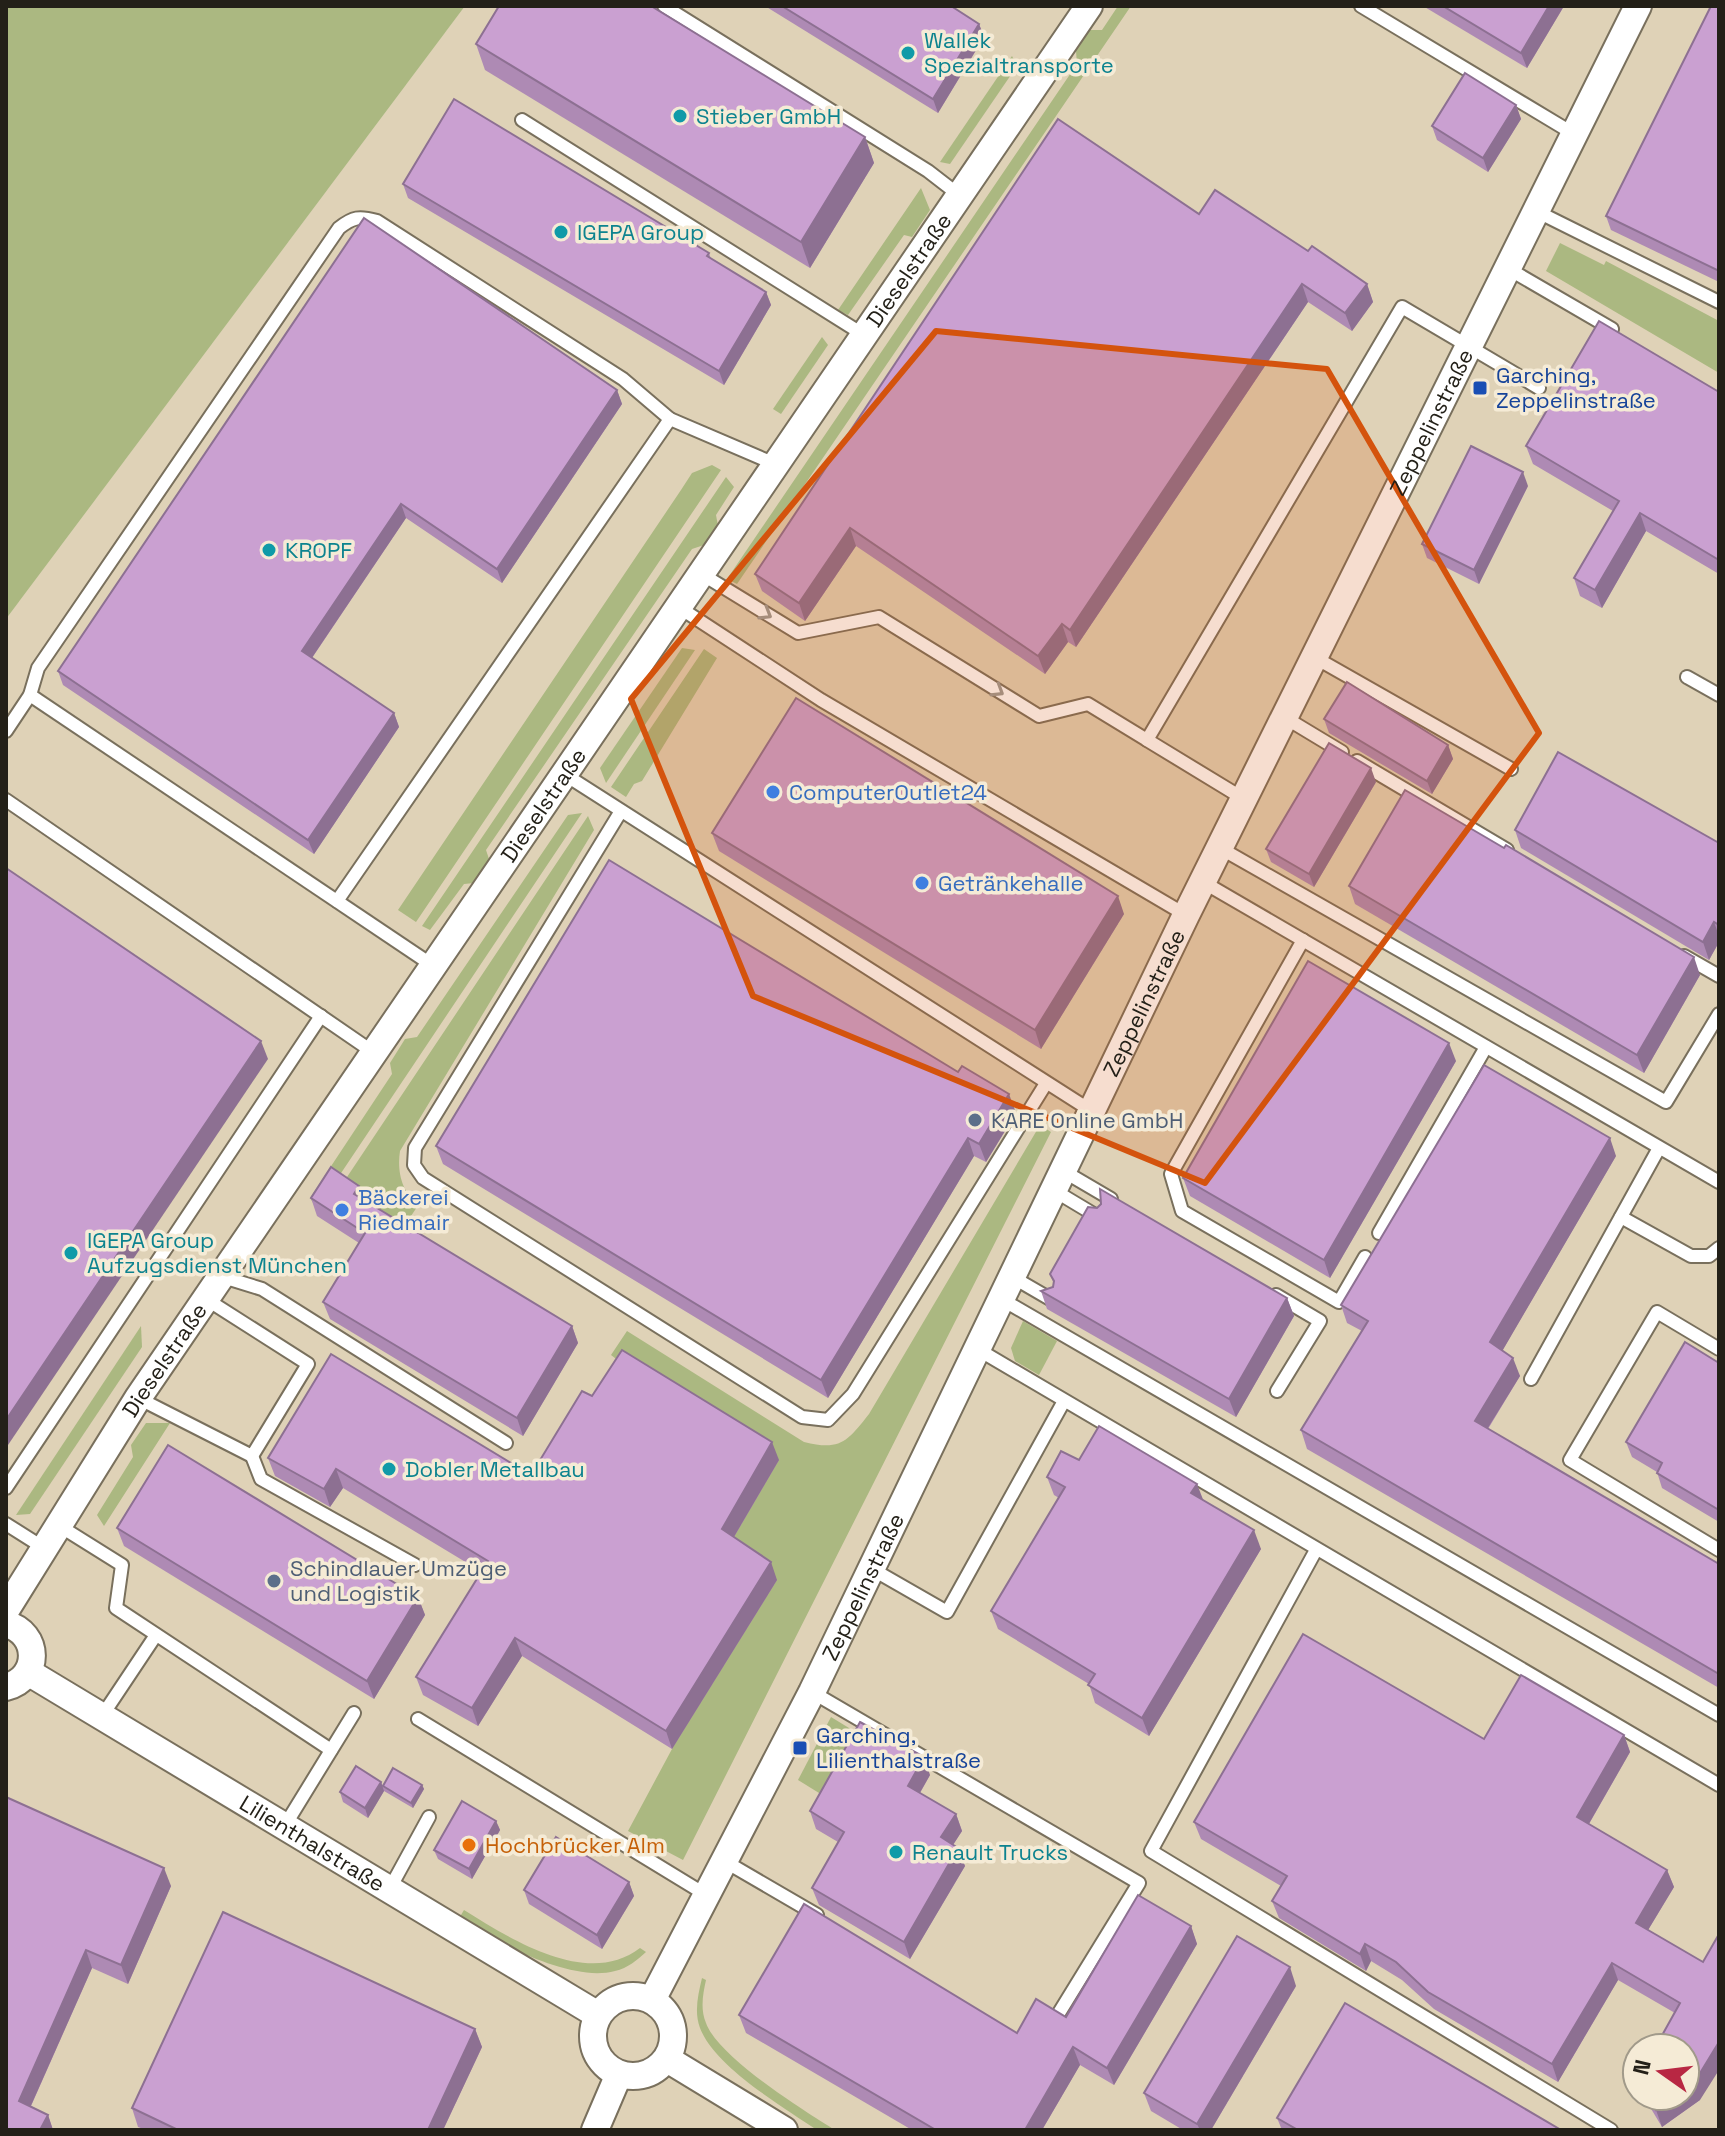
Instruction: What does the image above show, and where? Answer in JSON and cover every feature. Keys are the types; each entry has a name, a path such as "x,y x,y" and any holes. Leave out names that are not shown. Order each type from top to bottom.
{"street":[{"name":"Dieselstraße","path":"6,1610 138,1398 220,1276 1089,6"},
{"name":"Zeppelinstraße","path":"652,2000 812,1692 1186,915 1638,6"},
{"path":"6,1624 17,1628 30,1643 32,1662 28,1672 14,1685 6,1687"},
{"name":"Lilienthalstraße","path":"28,1672 598,2015"},
{"path":"640,1996 652,2000 663,2008 674,2033 667,2059 650,2073 629,2077 619,2074 600,2060 594,2050 593,2026 598,2015 616,1999 640,1996"},
{"path":"667,2059 784,2130"},
{"path":"595,2130 619,2074"}],"lane":[{"path":"664,6 928,171 959,195"},
{"path":"1361,6 1574,134"},
{"path":"522,120 864,335"},
{"path":"1536,211 1719,302"},
{"path":"6,731 30,695 38,668 339,228 351,218 360,216 377,221 623,379 670,419 775,464"},
{"path":"1507,268 1626,338"},
{"path":"1147,740 1402,307 1539,388"},
{"path":"337,901 670,419"},
{"path":"700,573 798,633 879,617 1039,716 1088,704 1244,799"},
{"path":"677,606 821,700 1157,901 1186,915"},
{"path":"1314,657 1511,769"},
{"path":"1687,677 1719,695"},
{"path":"30,695 432,965"},
{"path":"1284,717 1515,855"},
{"path":"564,774 1045,1085 1093,1112"},
{"path":"6,800 373,1052"},
{"path":"621,811 415,1148 414,1165 423,1178 802,1417 828,1420 853,1394 1045,1085"},
{"path":"1220,848 1666,1102 1719,1014"},
{"path":"1203,882 1719,1182"},
{"path":"1303,940 1171,1174 1182,1211 1339,1302 1365,1257"},
{"path":"1678,952 1719,976"},
{"path":"6,1488 321,1016"},
{"path":"1379,1233 1486,1047"},
{"path":"1531,1379 1659,1148"},
{"path":"1060,1182 1118,1203"},
{"path":"1060,1182 1100,1218"},
{"path":"1621,1217 1691,1256 1709,1256 1719,1248"},
{"path":"220,1276 262,1289 506,1443"},
{"path":"1008,1289 1052,1300"},
{"path":"1008,1289 1719,1715"},
{"path":"1266,1290 1320,1321 1277,1391"},
{"path":"205,1299 308,1364 252,1456"},
{"path":"1719,1349 1657,1312 1570,1460 1719,1550"},
{"path":"979,1350 1719,1785"},
{"path":"138,1398 252,1456 261,1479 415,1565"},
{"path":"872,1569 947,1612 1064,1401"},
{"path":"6,1524 44,1548"},
{"path":"58,1525 122,1565 116,1608 331,1750"},
{"path":"1316,1550 1151,1851 1611,2130"},
{"path":"102,1716 156,1635"},
{"path":"812,1692 1139,1883 1059,2013"},
{"path":"284,1827 354,1713"},
{"path":"418,1719 708,1896"},
{"path":"389,1890 429,1817"},
{"path":"726,1862 828,1922"}],"highlighted area":[{"path":"936,331 1327,369 1539,733 1205,1183 753,996 631,699"}],"shaded area":[{"path":"465,6 1719,6 1719,2130 6,2130 6,619"}],"green space":[{"path":"6,6 465,6 6,619"},
{"path":"1118,6 1131,6 737,584 727,579 1077,64 1076,51 1090,30 1102,30"},
{"path":"1012,56 1017,66 950,164 940,162"},
{"path":"921,188 930,210 912,237 904,235 848,315 838,310"},
{"path":"1560,243 1604,265 1606,261 1719,321 1719,373 1546,271"},
{"path":"822,337 828,345 781,414 773,409"},
{"path":"712,465 721,470 416,922 398,910 692,473"},
{"path":"726,477 734,487 716,515 718,526 704,545 692,549 486,850 490,862 474,883 464,884 430,930 422,926"},
{"path":"682,648 695,650 606,783 600,768"},
{"path":"704,649 717,658 642,781 634,784 626,797 611,787"},
{"path":"582,813 317,1209 310,1198 392,1074 390,1063 405,1039 417,1037 568,815"},
{"path":"588,816 594,830 400,1151 399,1166 404,1187 419,1204 405,1225 341,1186"},
{"path":"1040,1125 1051,1132 683,1860 628,1831 672,1749 728,1547 628,1368 611,1355 627,1331 804,1442 826,1445 842,1442 869,1414"},
{"path":"1023,1321 1057,1341 1039,1375 1015,1361 1011,1348"},
{"path":"141,1326 142,1347 30,1514 16,1515"},
{"path":"146,1423 170,1423 104,1526 97,1515 133,1457 131,1445"},
{"path":"831,1717 867,1739 832,1801 798,1780"},
{"path":"464,1910 527,1946 574,1961 597,1963 619,1959 640,1948 646,1952 628,1966 615,1971 577,1971 534,1958 474,1929 458,1920"},
{"path":"702,1978 706,1980 703,2012 714,2037 763,2082 835,2130 817,2130 751,2085 720,2057 708,2043 698,2022 697,2003"}],"building":[{"name":"Stieber GmbH","path":"499,6 651,6 865,137 801,242 476,44"},
{"name":"Wallek Spezialtransporte","path":"782,6 951,6 979,24 933,99"},
{"path":"1443,6 1549,6 1521,53"},
{"path":"1711,6 1719,6 1719,271 1606,216"},
{"path":"1465,73 1516,105 1483,158 1432,126"},
{"name":"IGEPA Group","path":"454,99 709,253 707,256 766,292 719,371 403,184"},
{"path":"1058,119 1199,214 1215,190 1308,251 1312,246 1367,284 1345,313 1302,284 1070,630 1062,624 1038,656 850,528 799,603 755,574"},
{"name":"KROPF","path":"364,218 617,390 497,569 401,504 302,651 394,713 308,840 58,671"},
{"path":"1599,321 1719,392 1719,560 1640,513 1595,590 1574,578 1619,501 1526,446"},
{"path":"1471,446 1523,472 1474,570 1422,544"},
{"path":"1347,682 1448,745 1427,781 1324,719"},
{"name":"Getränkehalle","path":"796,698 1118,896 1035,1030 712,833"},
{"path":"1329,743 1371,768 1309,874 1266,849"},
{"path":"1558,752 1719,843 1719,925 1714,922 1703,942 1515,830"},
{"path":"1405,790 1504,848 1506,845 1694,957 1637,1055 1349,886"},
{"path":"609,860 958,1072 962,1066 1009,1094 979,1144 968,1138 821,1380 436,1146"},
{"name":"IGEPA Group Aufzugsdienst München","path":"6,868 261,1041 6,1420"},
{"path":"1308,961 1449,1043 1324,1260 1183,1178"},
{"path":"1484,1065 1610,1138 1490,1342 1513,1358 1475,1421 1719,1564 1719,1674 1301,1430 1368,1321 1341,1305"},
{"path":"331,1167 359,1186 354,1194 572,1326 517,1418 323,1302 365,1233 311,1198"},
{"path":"1100,1189 1287,1298 1229,1399 1041,1291 1053,1287 1050,1274 1088,1207 1097,1208 1101,1204"},
{"path":"1685,1342 1719,1363 1719,1510 1657,1473 1662,1463 1626,1442"},
{"path":"622,1350 772,1442 722,1529 771,1562 666,1731 515,1638 472,1708 416,1677 488,1561 336,1469 324,1489 268,1458 331,1354 531,1475 582,1391 592,1396"},
{"path":"1099,1426 1197,1484 1191,1493 1254,1530 1142,1718 1088,1685 1095,1674 991,1611 1065,1487 1047,1477 1061,1451 1079,1460"},
{"name":"Schindlauer Umzüge und Logistik","path":"168,1445 418,1597 367,1681 117,1528"},
{"path":"1303,1634 1484,1739 1521,1675 1624,1735 1577,1817 1667,1870 1636,1923 1703,1962 1719,1934 1719,2042 1701,2072 1701,2032 1664,2032 1680,2003 1612,1963 1552,2064 1428,1992 1396,1962 1365,1944 1360,1954 1272,1901 1287,1876 1194,1822"},
{"name":"Renault Trucks","path":"860,1722 924,1757 908,1786 956,1814 941,1837 958,1848 904,1942 812,1888 844,1832 810,1811"},
{"path":"356,1766 381,1782 365,1808 340,1792"},
{"path":"393,1768 422,1785 411,1803 383,1786"},
{"path":"6,1797 164,1868 121,1965 86,1950 19,2101 48,2115 40,2130 6,2130"},
{"name":"Hochbrücker Alm","path":"462,1801 496,1821 469,1869 434,1850"},
{"path":"556,1837 629,1882 597,1935 524,1890"},
{"path":"1138,1895 1191,1926 1107,2068 1073,2047 1025,2130 936,2130 739,2015 804,1904 1017,2033 1036,1999 1066,2017"},
{"path":"223,1912 475,2029 428,2130 178,2130 132,2108"},
{"path":"1237,1936 1290,1967 1197,2124 1144,2093"},
{"path":"1345,2003 1561,2130 1298,2130 1277,2118"}],"place":[{"name":"Wallek Spezialtransporte","path":"908,53"},
{"name":"Stieber GmbH","path":"680,116"},
{"name":"IGEPA Group","path":"561,232"},
{"name":"Garching, Zeppelinstraße","path":"1480,388"},
{"name":"KROPF","path":"269,550"},
{"name":"ComputerOutlet24","path":"773,792"},
{"name":"Getränkehalle","path":"922,883"},
{"name":"KARE Online GmbH","path":"975,1120"},
{"name":"Bäckerei Riedmair","path":"342,1210"},
{"name":"IGEPA Group Aufzugsdienst München","path":"71,1253"},
{"name":"Dobler Metallbau","path":"389,1469"},
{"name":"Schindlauer Umzüge und Logistik","path":"274,1581"},
{"name":"Garching, Lilienthalstraße","path":"800,1748"},
{"name":"Hochbrücker Alm","path":"469,1845"},
{"name":"Renault Trucks","path":"896,1852"}]}
